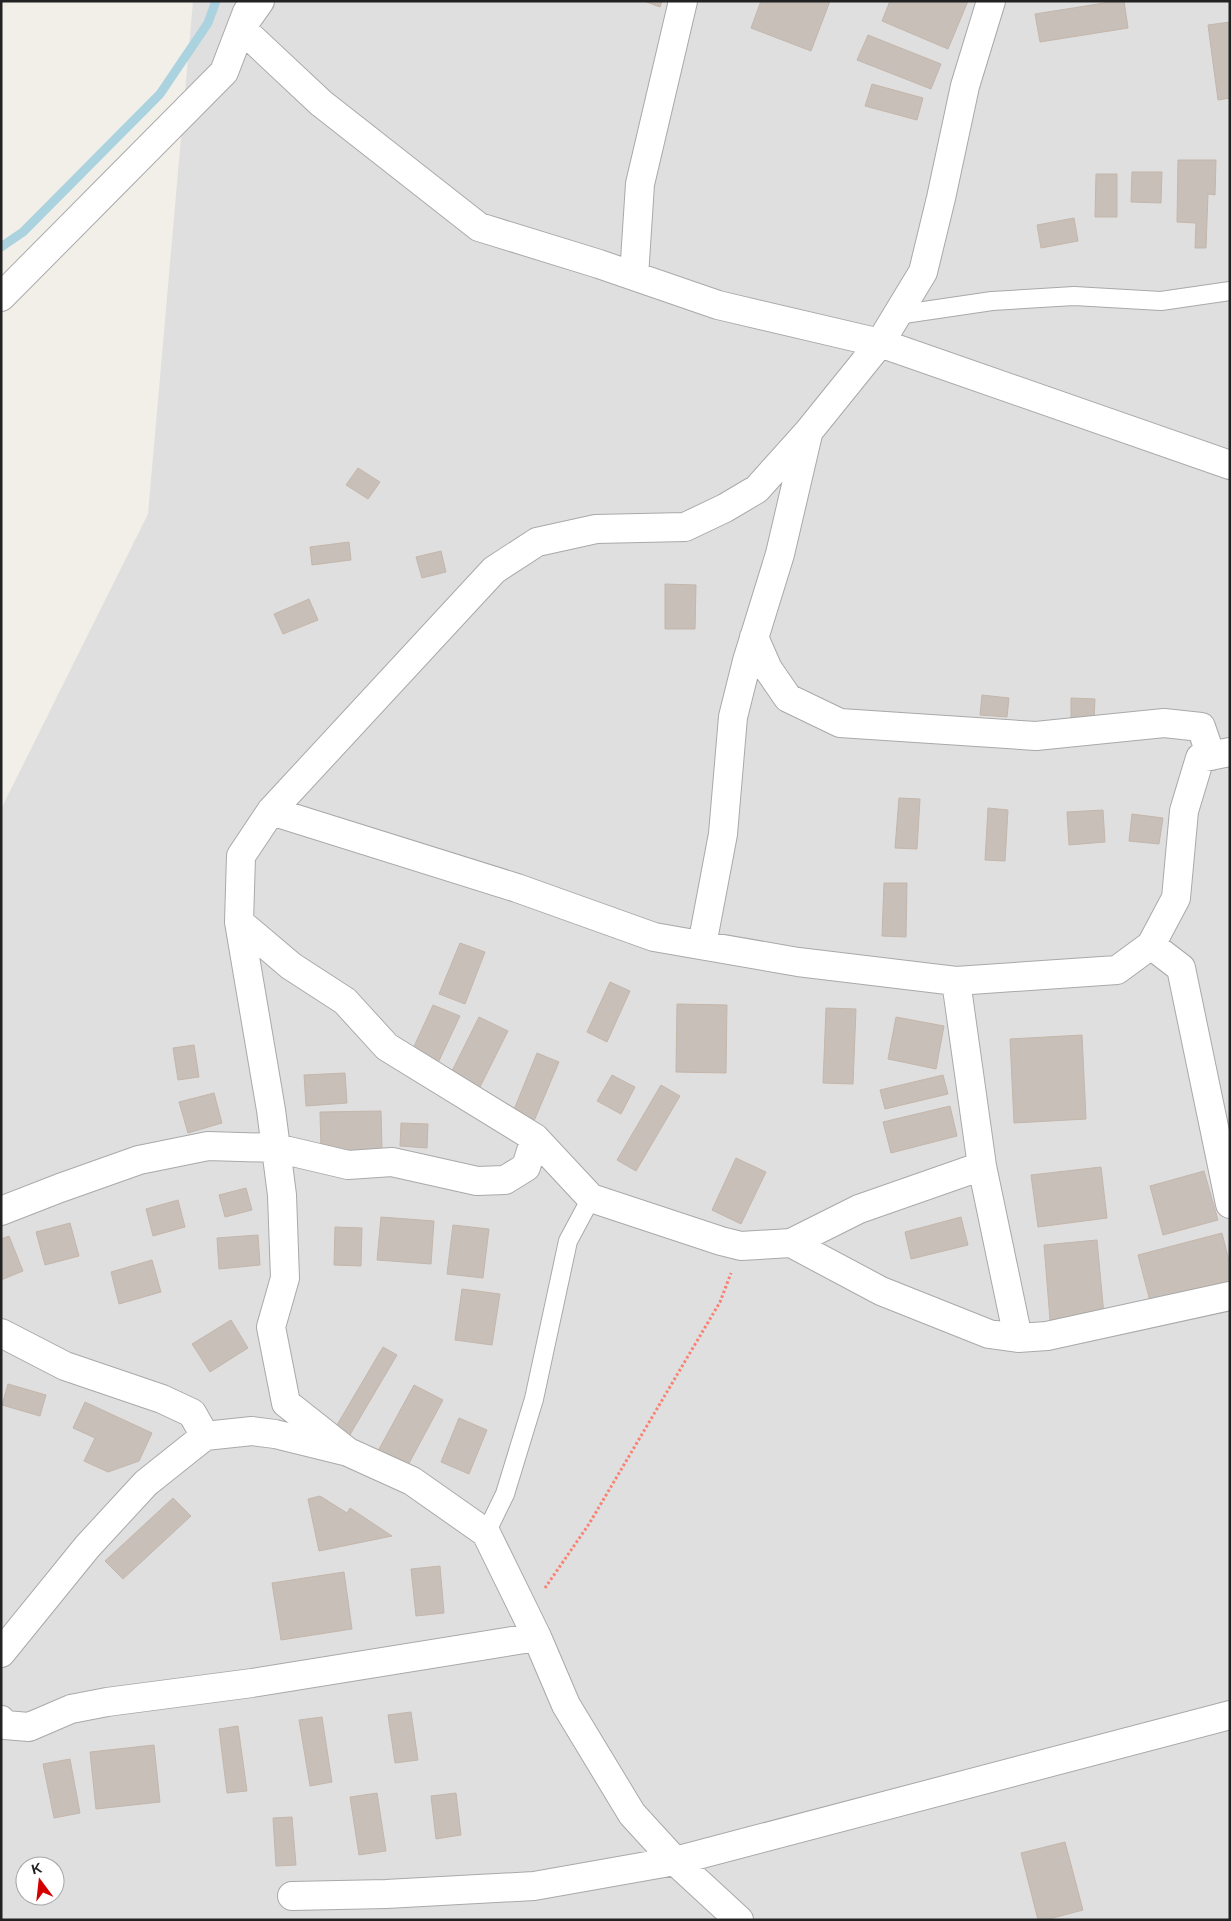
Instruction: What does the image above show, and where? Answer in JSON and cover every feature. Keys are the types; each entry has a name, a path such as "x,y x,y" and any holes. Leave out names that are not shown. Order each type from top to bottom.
{"street":[{"path":"1,297 224,72 250,1"},
{"path":"241,28 260,1"},
{"path":"634,276 640,184 683,1"},
{"path":"348,1452 286,1403 271,1327 286,1278 282,1194 271,1110 239,922 241,856 270,811 494,570 537,542 596,529 685,527 725,508 757,489 808,431 880,343 923,272 965,86 991,1"},
{"path":"241,28 321,103 479,227 634,276 718,305 880,343 1230,465"},
{"path":"702,945 723,834 733,717 747,660 780,554 808,431"},
{"path":"270,811 517,888 654,937 798,962 956,981 1117,970 1151,946 1176,898 1184,811 1200,758 1220,754 1201,727 1164,723 1036,736 840,723 788,698 768,669 754,637"},
{"path":"239,922 291,966 345,1001 387,1046 535,1138 591,1198 741,1246 791,1243 859,1210 982,1166"},
{"path":"1151,946 1181,968 1230,1204"},
{"path":"956,981 982,1166 1018,1338"},
{"path":"1,1211 139,1160 208,1146 276,1148 348,1164 392,1162 477,1181 505,1180 526,1167 535,1138"},
{"path":"791,1243 881,1291 989,1334 1018,1338 1047,1336 1230,1296"},
{"path":"1,1333 65,1366 162,1399 192,1413 205,1436"},
{"path":"1,1653 87,1547 146,1482 205,1436 252,1431 275,1434 348,1452 412,1481 486,1533 532,1626 566,1705 632,1814 675,1862 739,1920"},
{"path":"1,1720 5,1725 29,1727 71,1709 252,1683 532,1626"},
{"path":"292,1896 386,1894 534,1886 675,1862 1230,1715"}],"lane":[{"path":"897,315 992,301 1074,296 1161,301 1230,291"},
{"path":"486,1533 505,1494 534,1399 568,1241 591,1198"}],"path":[{"path":"532,1626 589,1524 720,1302 741,1246"}],"shaded area":[{"path":"193,1 1230,1 1230,1920 1,1920 1,809 148,514"}],"building":[{"path":"644,1 662,1 660,7"},
{"path":"761,1 830,1 811,51 751,28"},
{"path":"890,1 968,1 948,49 882,21"},
{"path":"1124,1 1128,28 1040,42 1035,14"},
{"path":"1230,22 1230,98 1218,100 1208,25"},
{"path":"868,35 941,64 931,89 857,60"},
{"path":"872,84 923,98 917,120 865,106"},
{"path":"1178,160 1216,160 1215,195 1208,194 1206,248 1195,248 1196,223 1177,222"},
{"path":"1132,172 1162,172 1161,203 1131,202"},
{"path":"1096,174 1117,174 1117,217 1095,217"},
{"path":"1074,218 1078,241 1041,248 1037,225"},
{"path":"358,468 380,482 368,499 346,485"},
{"path":"349,542 351,560 312,565 310,547"},
{"path":"441,551 446,572 422,578 416,557"},
{"path":"665,584 696,585 695,629 665,629"},
{"path":"309,599 318,620 283,634 274,614"},
{"path":"982,695 1009,698 1007,717 980,715"},
{"path":"1071,698 1095,699 1094,719 1071,718"},
{"path":"899,798 920,799 917,849 895,848"},
{"path":"988,808 1008,810 1005,861 985,860"},
{"path":"1103,810 1105,842 1069,845 1067,812"},
{"path":"1132,814 1163,818 1159,844 1129,841"},
{"path":"884,883 907,883 906,937 882,936"},
{"path":"460,943 485,952 465,1004 439,994"},
{"path":"610,982 630,991 607,1042 587,1032"},
{"path":"677,1004 727,1005 726,1073 676,1072"},
{"path":"433,1005 460,1016 437,1065 411,1053"},
{"path":"826,1008 856,1009 853,1084 823,1083"},
{"path":"479,1017 508,1031 479,1089 450,1075"},
{"path":"896,1017 944,1026 936,1069 888,1059"},
{"path":"1082,1035 1086,1119 1014,1123 1010,1039"},
{"path":"194,1045 199,1077 178,1080 173,1048"},
{"path":"537,1053 559,1062 534,1121 513,1112"},
{"path":"345,1073 347,1103 306,1106 304,1075"},
{"path":"612,1075 635,1087 621,1114 597,1101"},
{"path":"943,1075 948,1094 885,1109 880,1090"},
{"path":"661,1085 680,1096 636,1171 617,1160"},
{"path":"214,1093 222,1123 188,1133 179,1102"},
{"path":"950,1106 957,1136 891,1153 883,1122"},
{"path":"381,1111 382,1150 321,1151 320,1112"},
{"path":"401,1123 428,1124 427,1148 400,1146"},
{"path":"736,1158 766,1172 741,1224 712,1210"},
{"path":"1101,1167 1107,1218 1038,1227 1031,1175"},
{"path":"1204,1171 1218,1220 1163,1235 1150,1186"},
{"path":"246,1188 252,1210 225,1217 219,1195"},
{"path":"178,1200 185,1227 153,1236 146,1209"},
{"path":"381,1217 434,1221 431,1264 377,1260"},
{"path":"961,1217 968,1245 911,1259 905,1232"},
{"path":"70,1223 79,1256 45,1265 36,1232"},
{"path":"453,1225 489,1229 483,1278 447,1274"},
{"path":"335,1227 362,1228 361,1266 334,1265"},
{"path":"1222,1233 1230,1265 1230,1289 1152,1309 1138,1255"},
{"path":"258,1235 260,1265 219,1269 217,1238"},
{"path":"9,1236 23,1271 1,1280 1,1239"},
{"path":"1097,1240 1104,1315 1050,1320 1044,1245"},
{"path":"152,1260 161,1292 119,1304 111,1272"},
{"path":"462,1289 500,1294 492,1345 455,1340"},
{"path":"231,1320 248,1348 210,1372 192,1344"},
{"path":"383,1347 397,1355 348,1438 334,1430"},
{"path":"8,1384 46,1395 40,1416 2,1405"},
{"path":"414,1385 443,1400 407,1467 378,1451"},
{"path":"85,1402 152,1433 139,1461 108,1472 84,1461 95,1438 73,1428"},
{"path":"459,1418 487,1430 469,1474 441,1462"},
{"path":"320,1496 347,1513 350,1508 392,1536 319,1551 308,1499"},
{"path":"173,1498 191,1516 123,1579 105,1561"},
{"path":"440,1566 444,1613 416,1616 411,1569"},
{"path":"344,1572 352,1629 281,1640 272,1583"},
{"path":"411,1712 418,1760 395,1763 388,1715"},
{"path":"322,1717 332,1782 310,1786 299,1720"},
{"path":"238,1726 247,1791 227,1793 219,1729"},
{"path":"154,1745 160,1802 96,1809 90,1752"},
{"path":"70,1759 80,1813 54,1818 43,1764"},
{"path":"377,1793 386,1851 359,1855 350,1797"},
{"path":"456,1793 461,1835 436,1839 431,1796"},
{"path":"292,1817 296,1865 276,1866 273,1818"},
{"path":"1065,1842 1083,1910 1045,1920 1038,1920 1021,1853"}],"waterway":[{"path":"1,247 23,232 160,94 208,23 216,1"}]}
